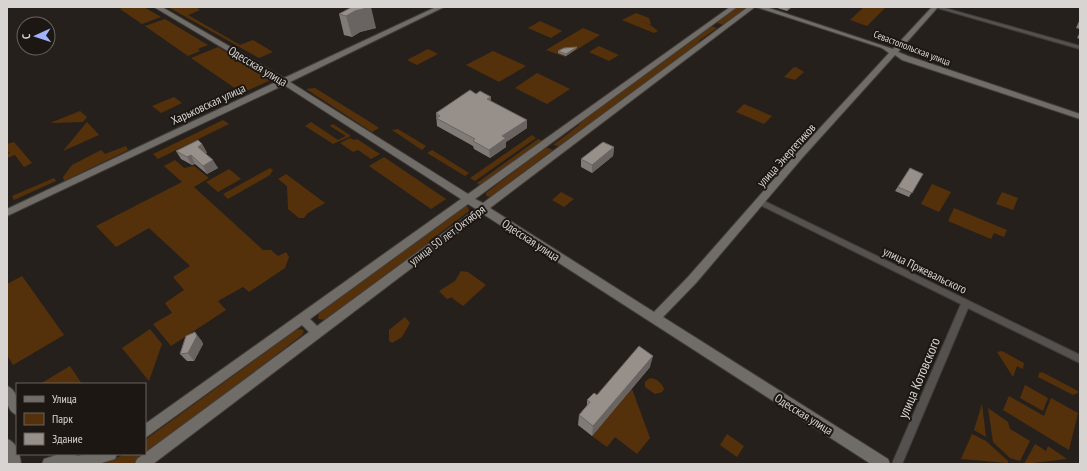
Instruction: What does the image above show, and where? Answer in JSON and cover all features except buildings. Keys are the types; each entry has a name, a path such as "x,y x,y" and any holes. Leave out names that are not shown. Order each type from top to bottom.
{"street":[{"name":"Одесская улица","path":"157,7 285,82 883,464"},
{"name":"Харьковская улица","path":"7,213 441,7"},
{"name":"улица 50 лет Октября","path":"146,431 734,7"},
{"name":"улица 50 лет Октября","path":"142,464 752,7"},
{"name":"Севастопольская улица","path":"759,7 884,47 905,58 1080,117"},
{"path":"935,7 1080,48"},
{"name":"улица Энергетиков","path":"654,319 692,280 935,7"},
{"path":"709,25 718,25 722,30"},
{"path":"548,140 547,145 550,147 564,148"},
{"name":"улица Пржевальского","path":"760,202 1080,359"},
{"name":"улица Котовского","path":"896,464 966,303"},
{"path":"302,318 317,333"},
{"path":"7,392 16,407"},
{"path":"7,445 14,460 14,464"},
{"path":"56,455 76,462"},
{"path":"49,464 56,461 76,462 106,455"}],"green space":[{"path":"124,7 144,7 161,17 142,24 120,9"},
{"path":"168,7 196,7 200,10 188,15 240,45 253,40 273,52 259,58"},
{"path":"737,7 747,7 723,25 715,22"},
{"path":"864,7 886,7 867,26 850,20"},
{"path":"636,13 649,18 651,25 634,19 650,25 658,31 654,33 622,20"},
{"path":"165,19 208,45 198,49 200,51 188,56 145,26"},
{"path":"540,21 562,31 551,38 528,28"},
{"path":"711,26 717,28 700,40 695,47 559,146 553,145 578,126 585,117"},
{"path":"583,28 600,35 565,57 546,50"},
{"path":"599,46 619,55 609,61 589,52"},
{"path":"218,47 271,80 242,93 191,58"},
{"path":"428,49 438,54 417,65 407,60"},
{"path":"493,51 526,66 499,82 466,65"},
{"path":"796,67 804,72 795,80 784,77 793,68"},
{"path":"537,73 570,89 547,104 515,88"},
{"path":"315,88 379,128 372,132 306,89"},
{"path":"174,97 182,103 161,113 152,106"},
{"path":"744,104 772,116 764,124 736,112"},
{"path":"80,111 87,117 83,122 50,123"},
{"path":"223,120 229,124 158,159 153,154"},
{"path":"87,122 99,135 63,151"},
{"path":"311,122 338,140 346,136 330,126 333,124 351,136 333,144 305,126"},
{"path":"398,129 426,146 422,150 392,130"},
{"path":"532,135 536,138 475,181 470,178"},
{"path":"350,138 354,140 357,139 380,154 371,159 358,150 353,152 340,143"},
{"path":"538,139 543,141 481,186 477,183"},
{"path":"14,142 32,163 24,167 15,155 7,158 7,154 10,153 7,150 7,144"},
{"path":"126,146 128,150 64,181 63,177 72,165 101,150 105,154"},
{"path":"546,147 553,150 491,197 486,196 486,193"},
{"path":"432,150 469,173 465,176 427,153"},
{"path":"384,157 446,199 431,209 369,166"},
{"path":"175,160 184,168 194,166 209,178 194,187 263,250 271,250 278,256 286,252 289,257 285,268 249,292 243,287 218,301 226,310 171,346 153,324 172,313 165,303 184,290 173,277 190,266 149,228 116,247 96,226 182,182 164,166"},
{"path":"270,168 273,170 270,175 228,199 223,194"},
{"path":"229,169 241,179 218,192 206,182"},
{"path":"286,174 325,203 308,213 304,218 299,218 288,209 287,186 278,179"},
{"path":"54,178 56,181 14,200 12,196"},
{"path":"932,184 951,192 939,212 921,204"},
{"path":"561,192 574,199 564,207 552,200"},
{"path":"1002,192 1018,198 1013,210 996,204"},
{"path":"465,206 468,207 469,211 420,250 326,320 318,319 319,312"},
{"path":"954,208 1007,230 1004,237 994,233 991,239 948,221"},
{"path":"461,271 468,272 486,285 463,306 452,298 453,297 447,299 439,291 455,281"},
{"path":"22,276 64,335 13,365 7,355 7,284"},
{"path":"405,317 410,323 402,337 392,343 389,341 389,330"},
{"path":"150,329 162,344 149,381 122,348"},
{"path":"301,329 304,331 302,335 146,454 146,439 296,330"},
{"path":"1002,351 1024,363 1023,369 1017,366 1013,377 997,352"},
{"path":"70,366 81,383 42,383"},
{"path":"1042,372 1078,391 1078,393 1073,395 1038,377 1039,373"},
{"path":"650,378 661,383 664,389 662,392 655,394 645,387 645,382"},
{"path":"1025,385 1048,398 1043,411 1020,398"},
{"path":"632,389 650,438 637,454 615,437 607,447 592,436"},
{"path":"1009,396 1044,416 1051,398 1078,413 1069,450 1003,410"},
{"path":"982,404 986,437 974,430"},
{"path":"988,408 1008,422 1010,429 1030,441 1020,461 1010,458 993,442"},
{"path":"727,434 744,446 737,457 720,445"},
{"path":"972,434 986,441 1008,461 1008,463 961,459"},
{"path":"1035,444 1046,451 1048,446 1067,459 1024,464"},
{"path":"123,455 145,455 133,464 103,464"}]}
